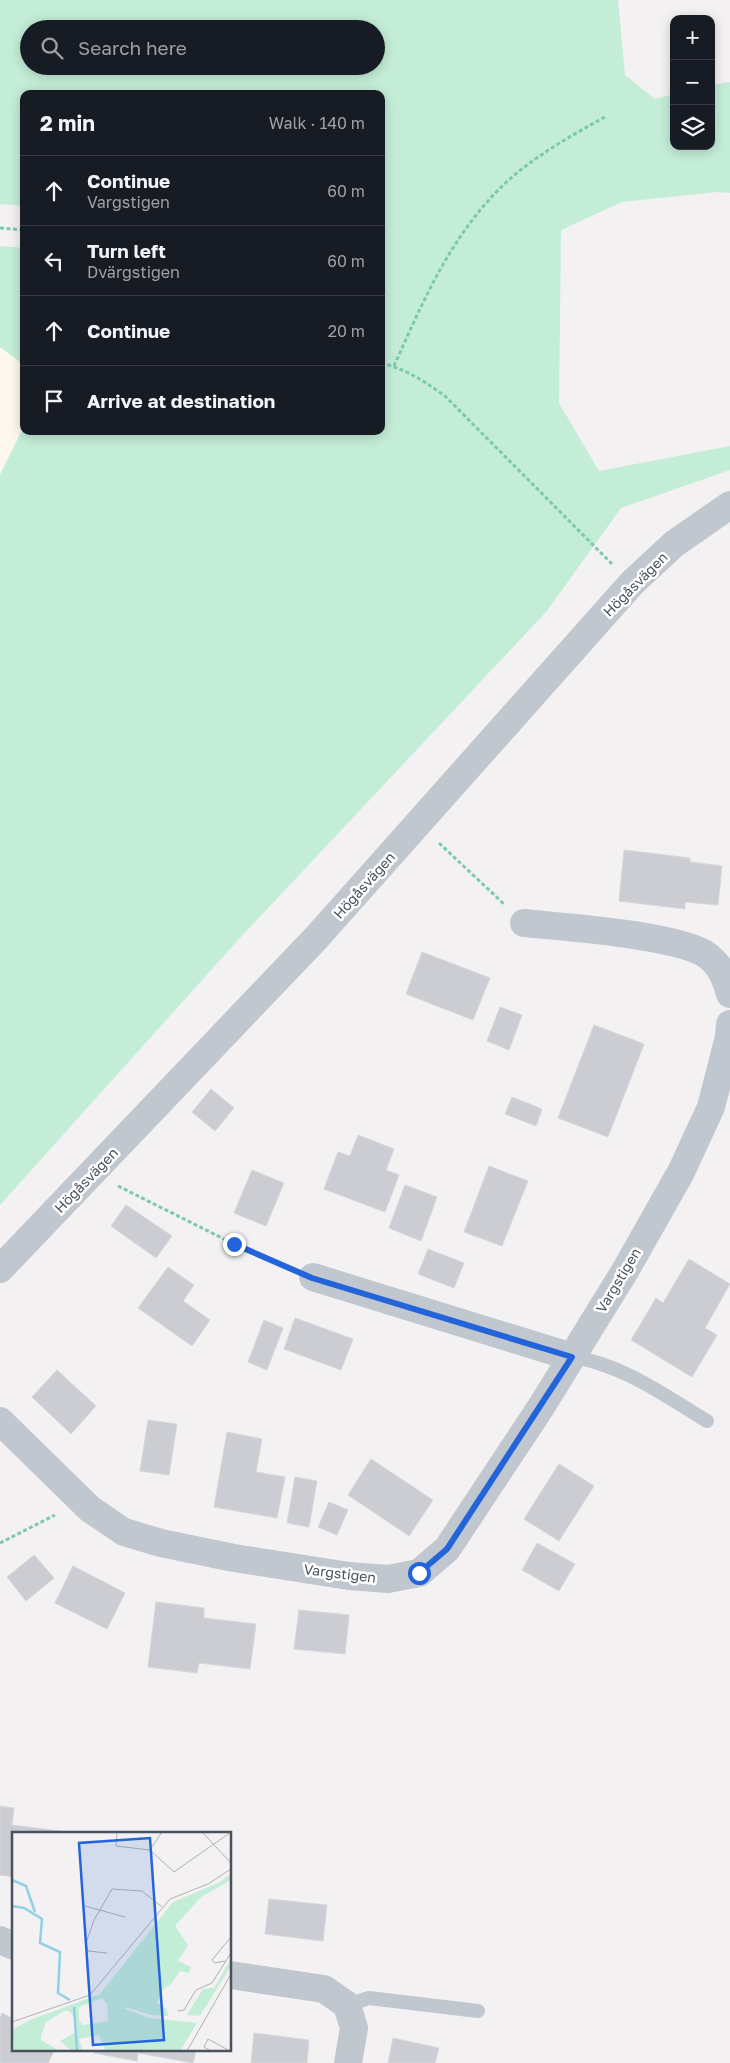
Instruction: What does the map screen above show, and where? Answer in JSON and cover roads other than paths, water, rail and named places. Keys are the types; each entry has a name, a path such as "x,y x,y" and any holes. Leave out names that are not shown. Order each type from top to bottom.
{"street":[{"name":"Högåsvägen","path":"0,1269 318,937 632,583 674,544 730,505"},
{"path":"524,923 616,933 681,945 707,955 724,974 730,994"},
{"name":"Vargstigen","path":"0,1421 82,1501 124,1532 161,1543 234,1558 349,1576 388,1578 419,1573 447,1549 572,1357 681,1172 711,1107 729,1037 730,1024"},
{"path":"312,1278 572,1357"},
{"path":"231,1976 324,1990 347,2005 354,2028 348,2063"}],"lane":[{"path":"572,1357 587,1359 625,1372 707,1421"},
{"path":"347,2005 369,1998 478,2011"}]}
